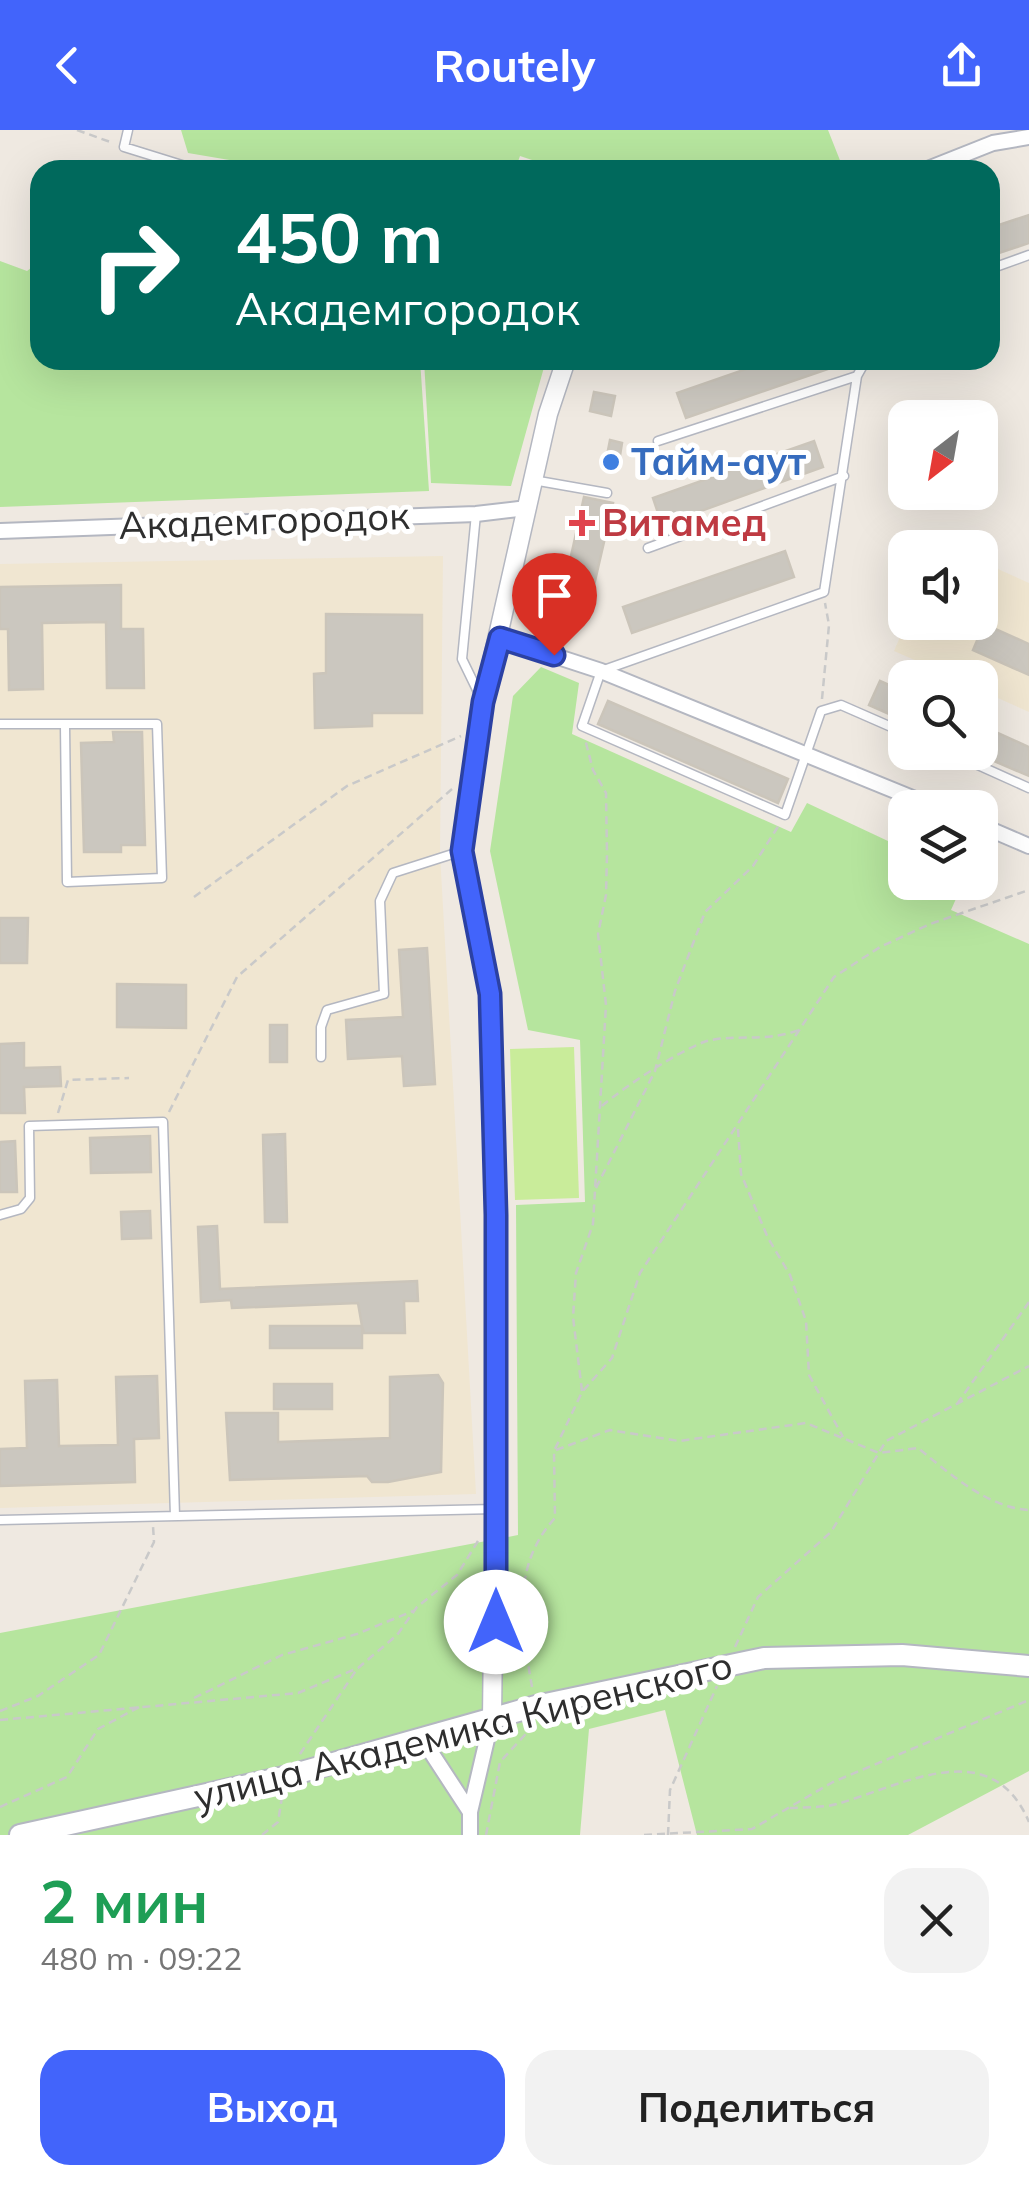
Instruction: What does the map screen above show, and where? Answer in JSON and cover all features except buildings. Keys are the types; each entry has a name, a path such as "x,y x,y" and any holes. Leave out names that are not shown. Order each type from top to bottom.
{"main road":[{"name":"улица Академика Киренского","path":"26,1834 284,1777 492,1718 726,1665 813,1654 991,1660 1029,1666"}],"street":[{"path":"950,160 993,143 1029,137"},
{"path":"470,1835 470,1812 492,1718 496,1220 490,994 462,851 483,702 548,414 563,370"},
{"name":"Академгородок","path":"0,531 476,514 527,508"},
{"path":"500,638 601,671 894,790"},
{"path":"998,833 1029,846"},
{"path":"423,1740 470,1812"}],"lane":[{"path":"128,130 124,147 166,160"},
{"path":"1000,265 1029,255"},
{"path":"860,370 824,592 601,671 582,726 785,816 822,711 841,704 888,725"},
{"path":"658,441 857,376"},
{"path":"648,548 844,476"},
{"path":"533,480 606,492"},
{"path":"476,514 462,659 483,702"},
{"path":"0,724 157,724 162,878 67,882 65,726"},
{"path":"989,770 1029,788"},
{"path":"321,1057 327,1010 384,994 380,901 393,872 462,851"},
{"path":"0,1214 21,1209 30,1198 29,1126 163,1122 175,1516"},
{"path":"0,1520 496,1510"}],"path":[{"path":"77,130 124,147"},
{"path":"822,711 829,625 824,592"},
{"path":"582,726 593,770 606,793 606,895 598,934 606,1005 596,1189 593,1224 576,1273 573,1317 582,1392"},
{"path":"194,898 347,786 479,728"},
{"path":"163,1122 237,977 473,771"},
{"path":"596,1189 655,1071 675,991 705,912 753,866 785,816"},
{"path":"532,1688 520,1612 527,1568 540,1534 555,1518 554,1451 582,1392 612,1358 640,1273 834,977 880,947 1029,890"},
{"path":"600,1108 706,1042 772,1040 800,1030"},
{"path":"58,1113 68,1080 129,1078"},
{"path":"738,1125 741,1174 768,1238 790,1276 806,1321 809,1375 844,1438"},
{"path":"956,1405 1029,1302"},
{"path":"668,1833 670,1790 758,1597 832,1532 886,1441 1029,1366"},
{"path":"554,1451 610,1430 679,1441 806,1423 879,1453 918,1448 960,1482 1013,1509 1029,1510"},
{"path":"0,1712 38,1696 99,1654 154,1542 153,1525"},
{"path":"262,1835 278,1822 284,1777 358,1668 397,1635 415,1610 457,1575 478,1541"},
{"path":"190,1700 282,1655 357,1634 415,1610"},
{"path":"0,1720 298,1693 358,1668"},
{"path":"644,1835 752,1829 833,1782 1029,1700"},
{"path":"0,1806 67,1776 98,1729 142,1705"},
{"path":"486,1835 500,1762 537,1721"},
{"path":"788,1808 832,1806 941,1771 992,1775 1021,1804 1029,1822"}],"shaded area":[{"path":"443,556 440,854 476,1494 0,1508 0,564"},
{"path":"998,569 1029,583 1029,712 998,698 998,660 914,660 894,651 899,640 998,640"}],"green space":[{"path":"181,130 828,130 840,160 532,160 520,156 519,160 230,160 188,153"},
{"path":"0,261 30,269 30,370 421,370 429,491 0,507"},
{"path":"425,370 543,370 511,486 431,483"},
{"path":"541,667 579,683 572,734 791,832 807,803 888,841 888,900 955,900 951,910 1029,944 1029,1771 908,1835 697,1835 665,1710 589,1729 580,1835 0,1835 0,1633 518,1535 516,1205 585,1202 580,1040 528,1030 490,851 513,696"},
{"path":"574,1047 579,1198 515,1200 510,1049"}],"place":[{"name":"Тайм-аут","path":"611,462"},
{"name":"Витамед","path":"582,523"}],"route":[{"path":"496,1622 497,1310 490,994 462,851 483,702 500,638 554,655"}]}
